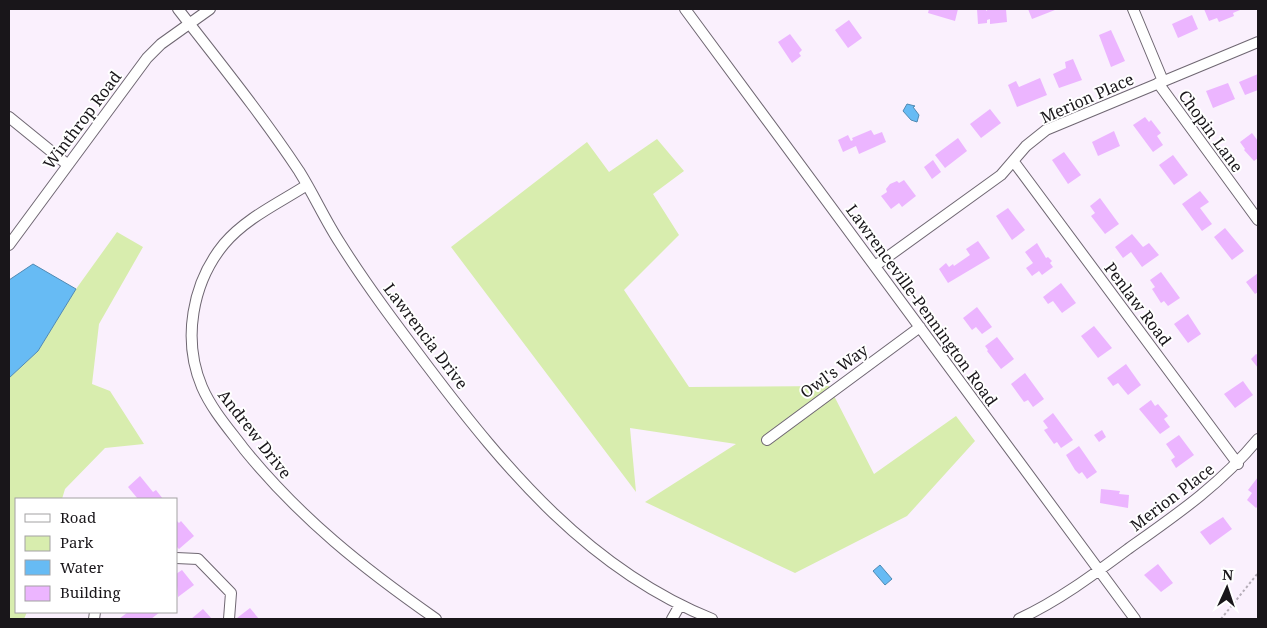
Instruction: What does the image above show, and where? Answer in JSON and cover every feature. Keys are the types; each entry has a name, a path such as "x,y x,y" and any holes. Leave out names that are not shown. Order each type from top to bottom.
{"street":[{"name":"Lawrencia Drive","path":"178,9 279,142 346,254 411,343 448,393 528,487 557,518 602,557 629,576 680,605 712,619"},
{"name":"Winthrop Road","path":"9,245 147,58 161,44 210,9"},
{"name":"Lawrenceville-Pennington Road","path":"685,9 1135,619"},
{"name":"Chopin Lane","path":"1134,9 1160,82 1258,220"},
{"name":"Merion Place","path":"875,266 986,186 1014,162 1026,146 1046,130 1258,42"},
{"path":"9,117 68,165"},
{"name":"Penlaw Road","path":"1014,162 1238,464"},
{"name":"Andrew Drive","path":"307,186 239,229 215,256 202,280 193,312 192,348 195,368 201,386 220,419 289,501 351,557 436,619"},
{"name":"Owl's Way","path":"767,440 920,327"},
{"name":"Merion Place","path":"1098,571 1201,497 1238,464 1258,439"},
{"path":"178,558 198,559 231,593 229,619"},
{"path":"1019,619 1060,597 1098,571"},
{"path":"672,619 680,605"}],"path":[{"path":"1221,619 1258,573"}],"green space":[{"path":"657,139 684,171 653,194 679,235 624,290 689,387 829,386 874,474 956,416 975,441 907,516 795,573 645,502 736,444 630,428 636,492 451,247 587,142 609,172"},
{"path":"117,232 143,247 99,324 92,384 110,391 144,444 105,448 65,489 62,498 15,498 15,613 27,613 24,619 9,619 9,378 38,351 76,289"}],"water":[{"path":"907,104 915,106 913,107 919,115 917,122 911,120 903,111"},
{"path":"33,264 76,289 38,351 9,378 9,280"},
{"path":"880,565 892,579 885,585 873,571"}],"building":[{"path":"929,9 958,9 955,21 928,13"},
{"path":"977,9 986,9 986,11 989,9 1006,9 1007,22 990,24 990,19 987,20 987,23 978,24"},
{"path":"1028,9 1054,9 1055,10 1032,19"},
{"path":"1204,9 1240,10 1233,13 1234,16 1219,22 1217,18 1209,21"},
{"path":"1192,15 1198,29 1178,38 1172,24"},
{"path":"849,20 862,38 848,48 835,30"},
{"path":"1111,30 1125,61 1111,67 1099,35"},
{"path":"790,34 802,50 799,53 801,56 792,63 778,42"},
{"path":"1073,59 1082,80 1059,88 1053,74 1066,68 1065,62"},
{"path":"1258,74 1258,90 1245,95 1239,82"},
{"path":"1040,78 1047,95 1017,107 1008,85 1016,81 1019,87"},
{"path":"1228,83 1235,99 1213,108 1206,91"},
{"path":"990,109 1001,123 981,138 970,124"},
{"path":"1145,117 1149,122 1151,120 1161,133 1157,136 1163,145 1153,152 1133,125"},
{"path":"871,130 874,135 882,132 886,142 859,154 856,146 843,152 838,140 848,135 851,141 853,140 852,138"},
{"path":"1114,131 1120,146 1098,156 1092,142"},
{"path":"1252,133 1258,141 1258,158 1254,161 1244,150 1240,142"},
{"path":"958,138 967,151 945,168 935,155"},
{"path":"1064,152 1081,175 1068,184 1052,160"},
{"path":"1173,155 1188,175 1174,185 1159,165"},
{"path":"933,160 941,172 932,179 924,167"},
{"path":"904,180 916,196 902,207 899,203 891,209 881,196 887,192 886,189 890,184 897,181 899,183"},
{"path":"1200,191 1209,202 1200,208 1212,224 1202,231 1182,204"},
{"path":"1100,198 1119,224 1105,234 1091,216 1095,213 1090,206"},
{"path":"1008,208 1025,230 1012,240 996,216"},
{"path":"1225,228 1244,251 1232,260 1214,237"},
{"path":"1132,234 1143,247 1149,243 1159,255 1142,267 1131,252 1123,258 1115,247"},
{"path":"978,241 990,258 948,283 939,269 946,263 949,267 953,264 954,266 970,255 966,249"},
{"path":"1037,243 1046,258 1048,257 1052,261 1050,263 1053,267 1042,275 1039,271 1032,276 1026,268 1033,263 1025,252"},
{"path":"1161,272 1180,298 1168,306 1164,301 1161,303 1152,289 1155,287 1150,280"},
{"path":"1258,273 1258,292 1255,294 1246,282"},
{"path":"1061,283 1076,303 1062,313 1053,301 1048,304 1043,297"},
{"path":"977,307 992,327 982,334 976,327 972,330 963,318"},
{"path":"1188,314 1201,334 1188,343 1174,324"},
{"path":"1094,326 1112,348 1098,358 1081,336"},
{"path":"997,337 1014,359 1001,369 985,346"},
{"path":"1256,354 1258,355 1258,368 1251,359"},
{"path":"1126,364 1141,385 1128,395 1118,383 1113,386 1107,378"},
{"path":"1025,373 1044,399 1033,407 1028,400 1024,402 1011,384"},
{"path":"1243,381 1253,395 1235,408 1224,394"},
{"path":"1151,400 1155,406 1158,404 1168,416 1164,419 1170,427 1160,434 1139,409"},
{"path":"1053,413 1073,440 1061,448 1057,442 1054,444 1044,430 1048,428 1043,421"},
{"path":"1102,430 1106,437 1099,442 1094,435"},
{"path":"1179,435 1194,455 1176,468 1171,460 1175,457 1166,444"},
{"path":"1079,446 1097,472 1087,479 1082,472 1079,474 1075,470 1066,455"},
{"path":"140,476 153,492 156,490 162,498 137,498 128,487"},
{"path":"1258,477 1258,506 1256,508 1247,500 1252,493 1248,490"},
{"path":"1101,489 1120,491 1119,494 1129,495 1128,508 1100,503"},
{"path":"1223,517 1232,529 1210,545 1200,532"},
{"path":"181,521 194,536 179,549 178,522"},
{"path":"1158,564 1173,583 1161,592 1144,575"},
{"path":"182,570 194,585 178,597 178,573"},
{"path":"250,608 259,619 237,618"},
{"path":"203,609 212,619 191,619"},
{"path":"127,613 159,613 151,619 119,619"}]}
